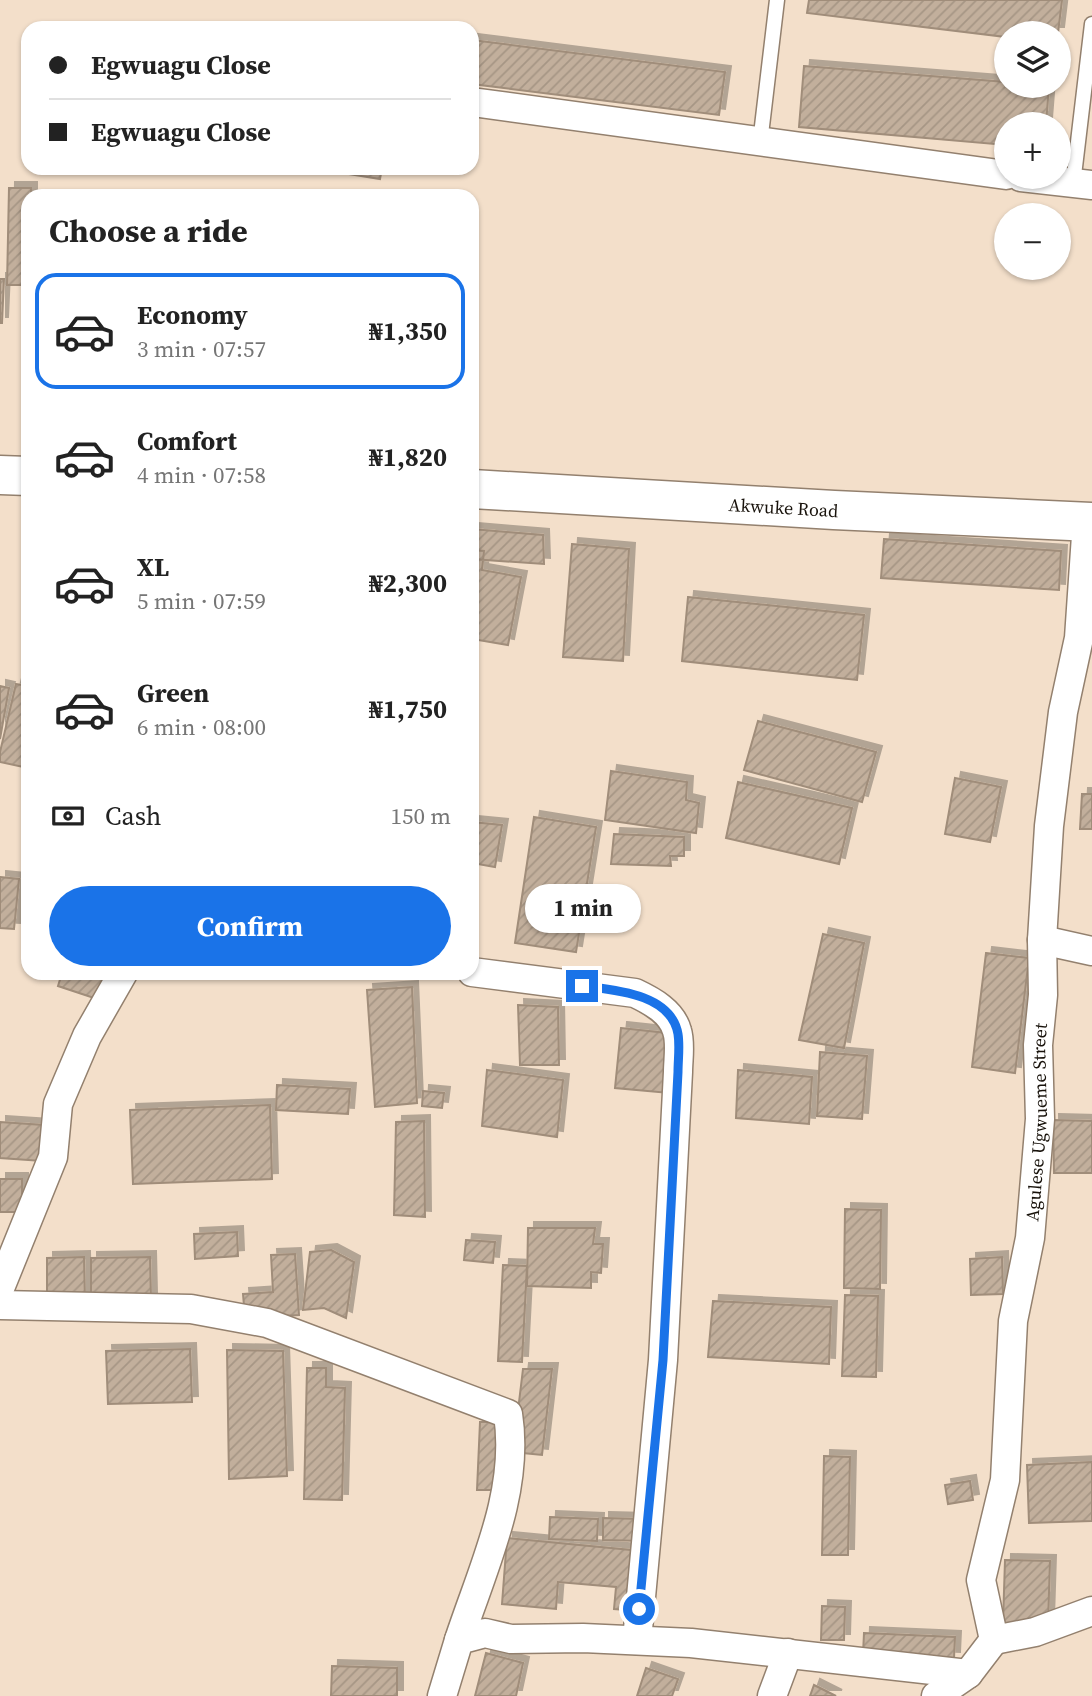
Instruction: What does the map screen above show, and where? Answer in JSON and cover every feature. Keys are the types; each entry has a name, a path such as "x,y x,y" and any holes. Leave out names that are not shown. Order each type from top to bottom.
{"main road":[{"path":"0,475 21,476"},
{"name":"Akwuke Road","path":"479,489 834,510 1089,521"}],"street":[{"path":"479,103 994,173"},
{"name":"Agulese Ugwueme Street","path":"995,1640 981,1580 1005,1480 1013,1321 1030,1238 1040,1119 1038,1045 1043,995 1042,940 1049,826 1063,712 1079,638 1089,521"},
{"path":"1042,940 1092,951"},
{"path":"479,973 635,993 655,1003 678,1031 663,1360 637,1640"},
{"path":"0,1288 53,1157 58,1104 87,1036 119,980"},
{"path":"0,1305 191,1309 267,1323 508,1414 511,1434 507,1497 443,1696"},
{"path":"936,1696 968,1674 995,1640 1035,1632 1092,1611"},
{"path":"459,1640 485,1633 511,1639 537,1636 691,1643 968,1674"},
{"path":"772,1696 788,1653"}],"lane":[{"path":"760,142 777,0"},
{"path":"1083,184 1092,24"}],"building":[{"path":"809,0 1062,0 1059,21 994,21 994,36 807,13"},
{"path":"479,41 725,72 719,115 479,85"},
{"path":"804,66 994,81 994,98 1048,98 1047,112 994,112 994,144 799,127"},
{"path":"355,175 381,175 380,179"},
{"path":"9,188 31,188 21,189 21,285 7,285"},
{"path":"0,279 4,279 2,323 0,323"},
{"path":"479,530 543,535 544,564 479,559"},
{"path":"884,539 1061,551 1059,590 881,578"},
{"path":"572,544 629,549 623,661 563,657"},
{"path":"479,551 484,551 482,570 521,577 508,645 479,640"},
{"path":"688,597 864,615 857,680 682,661"},
{"path":"16,684 21,685 21,766 0,762"},
{"path":"0,686 9,688 0,739"},
{"path":"758,721 876,752 862,802 744,770"},
{"path":"611,771 687,782 686,800 699,803 696,833 605,820"},
{"path":"955,778 1001,787 990,842 945,834"},
{"path":"738,782 852,808 839,864 726,838"},
{"path":"1082,794 1092,794 1092,829 1080,829"},
{"path":"534,817 596,827 576,952 515,943"},
{"path":"479,823 502,825 495,867 479,864"},
{"path":"614,834 684,837 684,856 670,856 671,866 611,864"},
{"path":"0,877 19,879 14,929 0,928"},
{"path":"823,934 864,943 844,1048 799,1040"},
{"path":"986,953 1029,958 1015,1073 972,1067"},
{"path":"60,980 110,980 103,1001 58,986"},
{"path":"412,987 417,1103 375,1107 367,990"},
{"path":"518,1005 558,1007 559,1065 520,1065"},
{"path":"621,1028 676,1034 669,1093 615,1088"},
{"path":"820,1052 867,1056 862,1119 817,1116"},
{"path":"487,1070 563,1080 557,1137 482,1126"},
{"path":"738,1070 812,1077 809,1124 736,1118"},
{"path":"277,1085 350,1089 348,1114 276,1110"},
{"path":"423,1091 444,1093 442,1108 422,1106"},
{"path":"270,1105 272,1179 133,1184 130,1110"},
{"path":"1053,1120 1092,1121 1092,1173 1054,1173"},
{"path":"424,1121 425,1217 394,1215 396,1122"},
{"path":"0,1122 44,1125 42,1161 0,1158"},
{"path":"0,1179 22,1179 22,1212 0,1212"},
{"path":"845,1209 881,1210 880,1289 844,1288"},
{"path":"528,1228 595,1228 593,1244 603,1244 601,1273 591,1272 591,1288 527,1286"},
{"path":"237,1232 238,1256 195,1259 194,1234"},
{"path":"466,1240 495,1242 493,1263 464,1260"},
{"path":"331,1250 354,1262 346,1318 324,1308 303,1310 310,1252"},
{"path":"295,1254 299,1315 245,1318 243,1294 273,1292 271,1255"},
{"path":"84,1257 85,1301 47,1301 47,1258"},
{"path":"150,1257 151,1299 91,1299 91,1258"},
{"path":"1002,1257 1003,1294 971,1295 970,1259"},
{"path":"503,1265 527,1266 522,1362 498,1361"},
{"path":"845,1295 878,1296 876,1377 842,1376"},
{"path":"713,1301 831,1307 829,1364 708,1357"},
{"path":"190,1349 192,1402 108,1404 106,1351"},
{"path":"227,1350 283,1351 287,1476 229,1479"},
{"path":"307,1368 326,1368 326,1387 345,1388 342,1500 304,1499"},
{"path":"523,1369 552,1369 542,1455 513,1452"},
{"path":"480,1422 505,1422 502,1490 477,1490"},
{"path":"824,1456 850,1457 848,1555 822,1555"},
{"path":"1092,1462 1092,1521 1029,1523 1027,1465"},
{"path":"970,1481 973,1500 948,1504 945,1485"},
{"path":"550,1517 598,1519 597,1541 549,1539"},
{"path":"603,1518 642,1519 642,1541 603,1540"},
{"path":"507,1538 631,1550 626,1610 614,1609 616,1587 558,1582 556,1609 502,1604"},
{"path":"1005,1560 1050,1561 1048,1624 1003,1623"},
{"path":"822,1606 845,1607 844,1640 821,1640"},
{"path":"864,1633 955,1637 954,1658 863,1654"},
{"path":"486,1653 523,1663 516,1696 475,1696"},
{"path":"332,1666 397,1668 397,1696 331,1696"},
{"path":"646,1668 678,1679 672,1696 637,1696"},
{"path":"814,1685 836,1696 810,1696"}],"route":[{"path":"582,986 635,993 655,1003 678,1031 663,1360 639,1609"}]}
